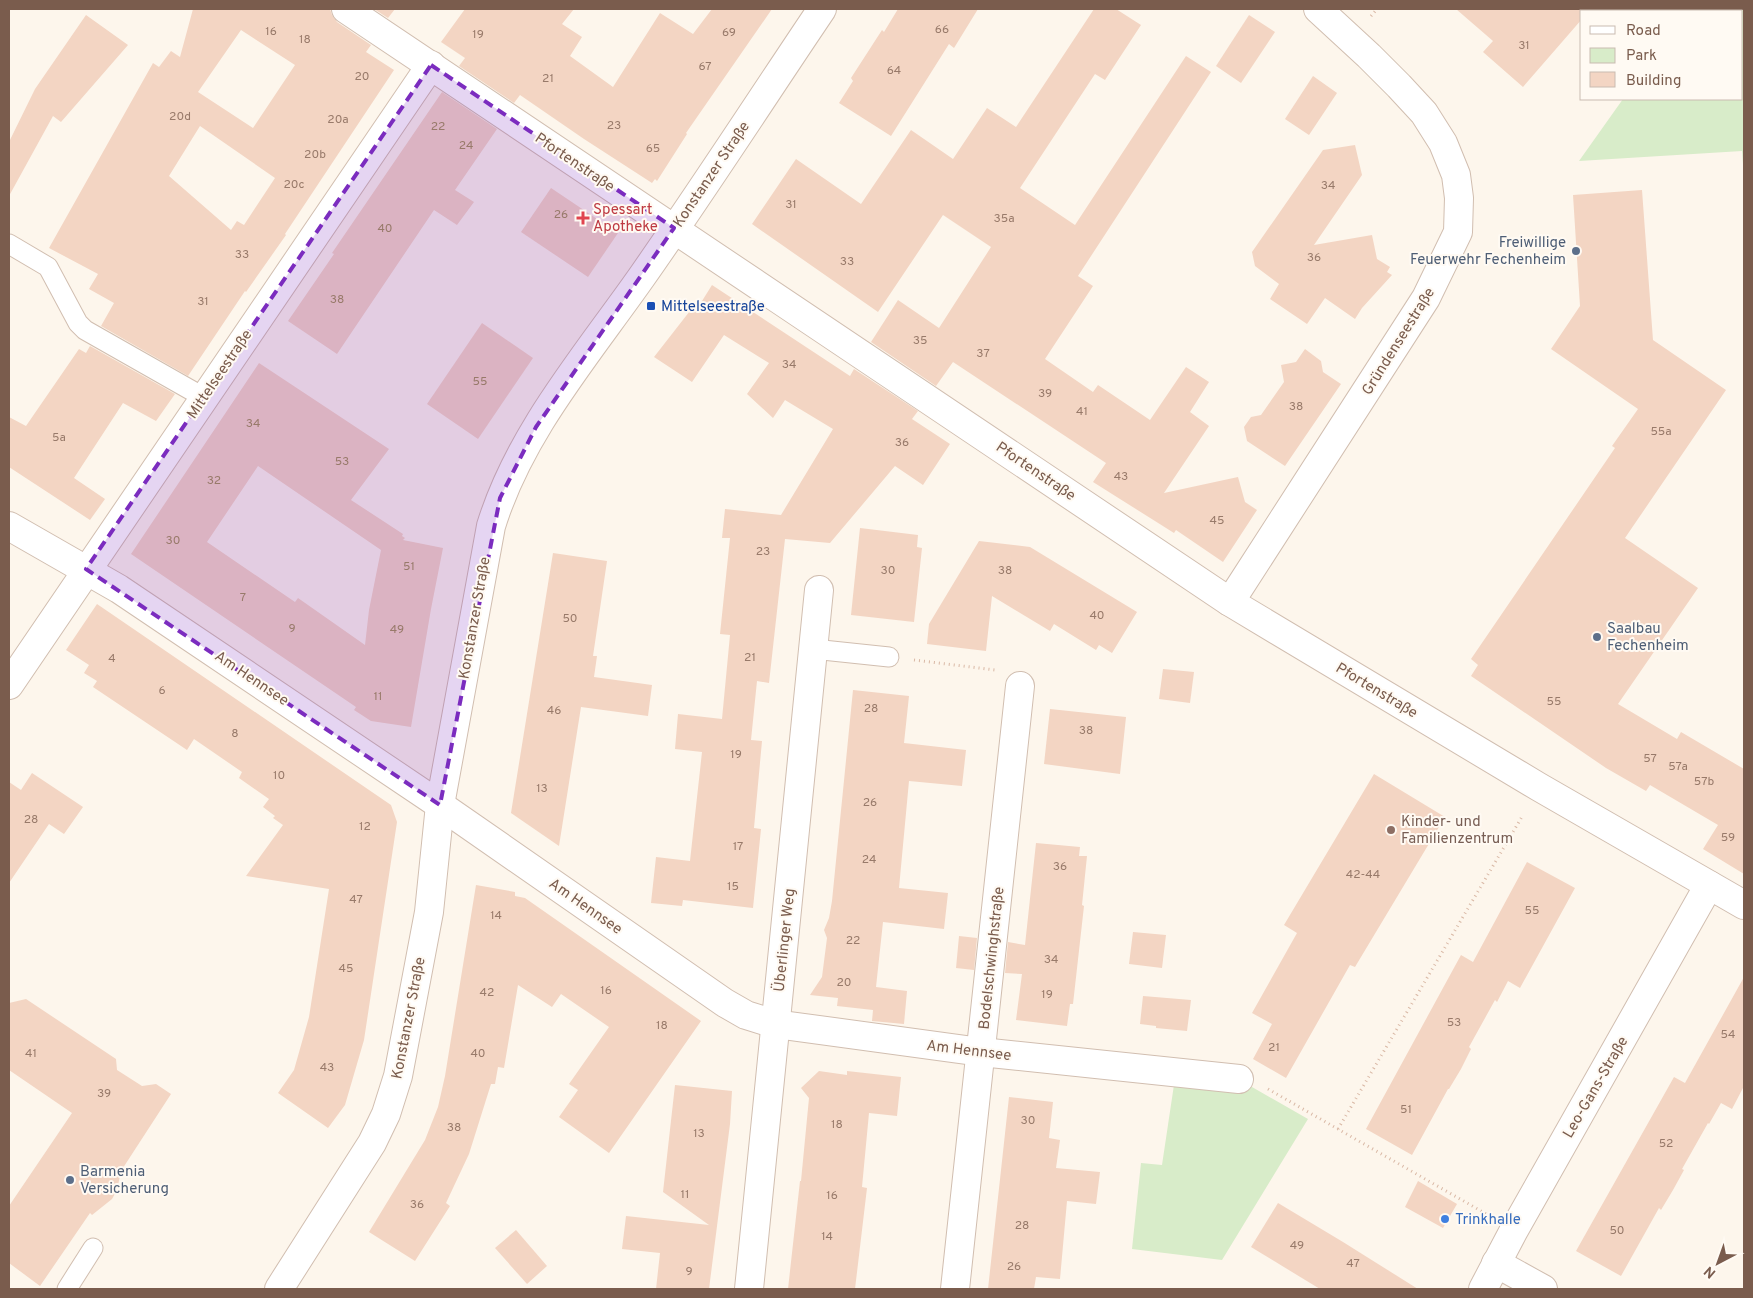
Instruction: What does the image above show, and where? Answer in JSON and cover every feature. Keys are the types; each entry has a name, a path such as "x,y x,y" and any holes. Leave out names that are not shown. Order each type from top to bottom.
{"street":[{"name":"Pfortenstraße","path":"346,9 431,64 1230,602 1539,787 1744,905"},
{"name":"Konstanzer Straße","path":"279,1289 372,1143 386,1114 398,1076 429,912 440,805 491,526 500,498 515,464 536,427 674,228 822,9"},
{"name":"Gründenseestraße","path":"1230,602 1426,298 1458,232 1459,198 1456,175 1443,143 1424,113 1369,56 1318,9"},
{"name":"Mittelseestraße","path":"9,685 86,569 431,64"},
{"name":"Am Hennsee","path":"9,526 120,588 440,805 725,1003 746,1015 775,1024 981,1052 1239,1080"},
{"name":"Überlinger Weg","path":"749,1289 819,590"},
{"name":"Bodelschwinghstraße","path":"955,1289 1020,686"},
{"name":"Leo-Gans-Straße","path":"1483,1289 1514,1230 1709,885"},
{"path":"1496,1263 1543,1289"}],"lane":[{"path":"9,244 48,266 78,323 85,330 203,398"},
{"path":"813,648 889,657"},
{"path":"67,1289 93,1248"}],"path":[{"path":"889,657 1007,671 1020,686"},
{"path":"1338,1129 1539,787"},
{"path":"1239,1080 1252,1080 1514,1230"}],"highlighted area":[{"path":"431,65 674,228 536,427 500,498 440,805 86,569"}],"green space":[{"path":"1744,9 1744,178 1742,151 1579,161 1622,100 1743,100 1743,10 1686,10"},
{"path":"1175,1078 1252,1087 1308,1119 1222,1260 1132,1249 1141,1163 1162,1165"}],"building":[{"path":"193,9 330,9 337,22 371,45 366,52 394,70 286,235 245,291 188,376 101,326 114,303 89,289 98,274 49,248 153,63 159,67 171,51 180,57","holes":["241,30 295,65 253,128 198,92","200,126 275,178 244,225 237,221 231,230 169,176"]},
{"path":"374,9 395,9 388,18"},
{"path":"465,9 574,9 562,24 582,37 570,56 613,87 660,13 693,34 712,9 772,9 686,133 657,181 655,179 652,183 520,95 514,103 459,66 465,58 441,42"},
{"path":"898,9 978,9 954,48 949,44 891,136 839,103 853,81 851,78"},
{"path":"1094,9 1116,9 1141,25 1105,80 1095,74 1020,188 1075,225 1186,56 1211,72 1078,276 1093,286 1045,359 1093,392 1098,385 1150,420 1186,367 1209,382 1190,412 1209,426 1164,493 1238,477 1245,502 1257,510 1223,562 1176,530 1174,533 1093,482 1106,463 953,362 936,386 871,342 898,300 939,328 991,247 943,215 878,312 752,224 796,159 861,204 911,130 953,159 987,108 1016,127"},
{"path":"1456,9 1590,9 1580,10 1580,21 1523,87 1483,52 1493,41"},
{"path":"86,15 128,45 61,122 53,116 9,196 9,142 35,89"},
{"path":"1249,15 1275,32 1241,83 1216,66"},
{"path":"1313,76 1337,93 1309,135 1285,119"},
{"path":"442,92 497,129 455,190 474,202 457,225 434,210 337,354 288,321"},
{"path":"1355,145 1362,175 1314,245 1372,235 1377,259 1390,267 1387,272 1392,275 1362,308 1355,319 1325,298 1307,324 1270,299 1279,284 1255,266 1252,252 1323,150"},
{"path":"551,188 618,233 588,277 521,232"},
{"path":"1642,190 1653,340 1726,390 1625,538 1698,588 1618,704 1677,739 1681,732 1744,769 1744,874 1703,849 1718,825 1650,785 1646,791 1606,768 1471,676 1478,665 1471,659 1615,448 1612,446 1638,409 1551,349 1580,306 1573,195"},
{"path":"712,285 850,376 854,369 918,411 912,419 950,444 923,485 895,466 830,543 785,539 769,683 757,681 751,740 762,741 754,828 761,829 753,908 683,900 682,906 651,903 656,857 690,861 702,752 675,749 678,714 722,719 730,635 720,634 730,538 722,538 725,509 781,515 833,429 785,400 773,418 747,394 769,363 724,335 692,382 654,357 693,307 697,309"},
{"path":"482,323 533,358 478,439 427,404"},
{"path":"90,346 175,394 156,421 123,403 74,478 105,499 90,520 9,467 9,417 26,426 79,349 86,353"},
{"path":"1305,349 1321,361 1323,372 1341,384 1285,466 1247,441 1244,427 1251,417 1261,415 1284,382 1281,365 1296,362"},
{"path":"259,363 389,449 351,500 403,534 402,536 405,538 403,540 443,548 411,727 371,721 354,710 356,707 131,554","holes":["258,466 381,550 369,610 365,645 298,598 295,602 207,542"]},
{"path":"860,528 918,535 917,547 922,548 914,622 851,615"},
{"path":"979,541 1030,547 1137,612 1112,653 1099,645 1096,650 1054,624 1050,631 992,596 986,651 927,644 929,624"},
{"path":"553,553 607,561 593,656 597,656 594,677 652,685 648,716 581,707 559,846 511,813"},
{"path":"97,604 391,805 397,822 364,1040 345,1105 328,1128 278,1093 294,1070 309,1017 329,889 246,876 283,825 263,807 269,799 239,778 242,772 194,739 187,750 93,687 97,681 84,673 89,665 66,650"},
{"path":"1163,669 1194,672 1190,703 1159,699"},
{"path":"853,690 909,696 904,743 966,750 962,786 909,781 899,888 948,893 944,929 883,922 876,987 907,991 904,1024 872,1021 873,1010 837,1006 838,998 810,995 822,977 827,938 824,930 829,918 832,901"},
{"path":"1050,709 1126,717 1120,774 1044,764"},
{"path":"32,773 83,807 64,834 49,824 9,883 9,782 21,790"},
{"path":"1374,774 1445,817 1355,967 1350,965 1286,1078 1253,1059 1272,1024 1252,1013 1297,933 1284,925"},
{"path":"1036,843 1080,847 1079,856 1087,856 1082,905 1084,906 1073,1004 1070,1004 1067,1026 1016,1020 1022,974 1005,973 1008,942 1025,945"},
{"path":"1527,862 1575,888 1520,988 1508,981 1497,1002 1495,1000 1469,1047 1471,1049 1461,1069 1412,1155 1366,1129 1461,955 1473,962"},
{"path":"476,885 515,892 515,896 525,898 701,1021 609,1153 559,1117 578,1090 569,1084 609,1027 561,994 552,1007 518,985 504,1068 498,1067 495,1084 491,1084 469,1154 446,1203 450,1206 415,1261 369,1232 425,1140 438,1107 445,1076"},
{"path":"1133,932 1166,935 1162,968 1129,964"},
{"path":"959,936 977,938 974,970 956,968"},
{"path":"1744,977 1744,1086 1732,1109 1721,1103 1708,1123 1682,1169 1684,1170 1673,1190 1661,1210 1659,1208 1621,1276 1576,1251 1674,1077 1685,1083"},
{"path":"1143,996 1191,1000 1187,1031 1156,1028 1156,1026 1140,1024"},
{"path":"26,999 116,1059 117,1070 142,1086 156,1084 171,1094 121,1171 117,1190 112,1199 92,1215 90,1213 40,1286 9,1263 9,1206 72,1113 9,1070 9,1003"},
{"path":"819,1071 847,1075 847,1071 901,1077 897,1116 869,1113 862,1187 867,1188 855,1289 788,1289 809,1098 801,1088"},
{"path":"675,1085 732,1091 730,1124 709,1289 656,1289 660,1253 622,1249 626,1216 709,1225 663,1192"},
{"path":"1009,1097 1053,1102 1049,1138 1060,1140 1056,1168 1100,1172 1096,1204 1067,1201 1060,1279 1036,1277 1034,1289 988,1289"},
{"path":"1418,1181 1457,1204 1443,1228 1405,1207"},
{"path":"1278,1203 1418,1289 1320,1289 1251,1247"},
{"path":"516,1230 547,1266 527,1284 495,1248"}],"place":[{"name":"Spessart Apotheke","path":"583,218"},
{"name":"Freiwillige Feuerwehr Fechenheim","path":"1576,251"},
{"name":"Mittelseestraße","path":"651,306"},
{"name":"Saalbau Fechenheim","path":"1597,637"},
{"name":"Kinder- und Familienzentrum","path":"1391,830"},
{"name":"Barmenia Versicherung","path":"70,1180"},
{"name":"Trinkhalle","path":"1445,1219"}]}
